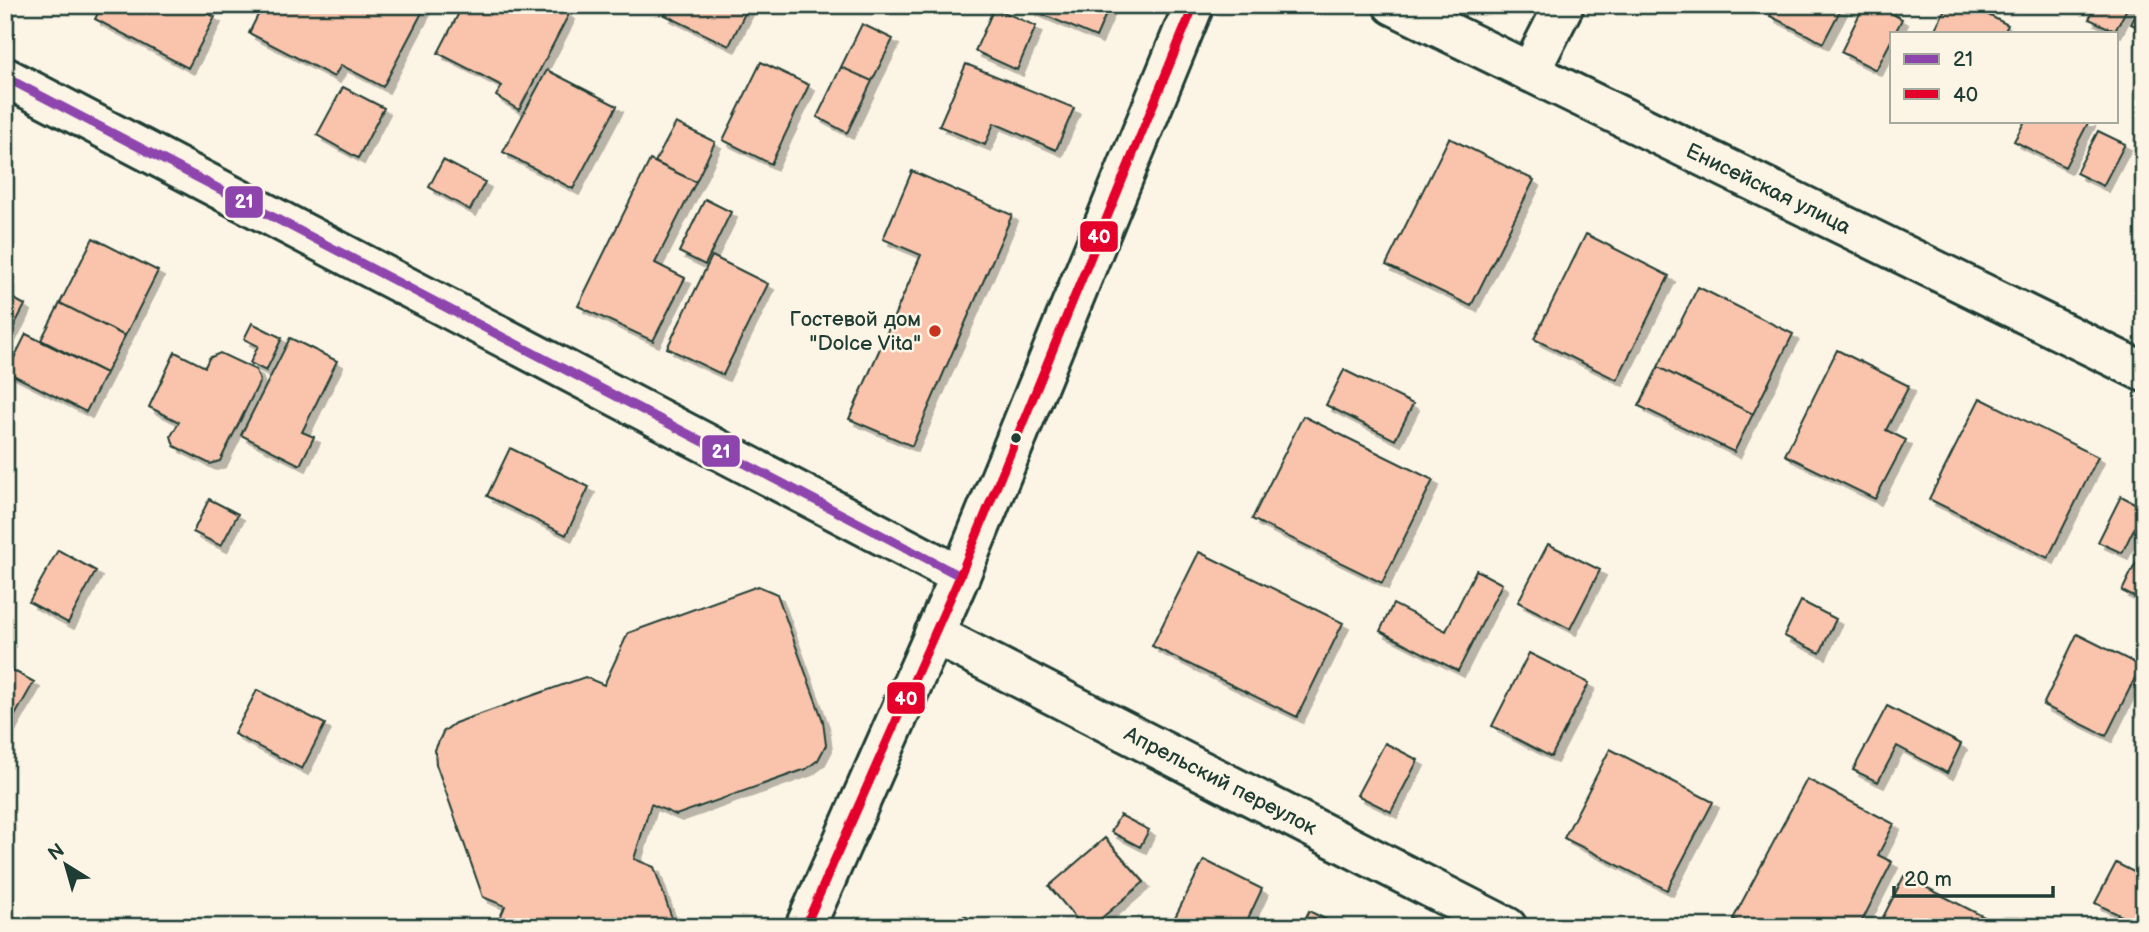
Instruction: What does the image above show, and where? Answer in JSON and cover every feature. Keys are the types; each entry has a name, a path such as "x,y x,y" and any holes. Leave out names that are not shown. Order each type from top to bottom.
{"street":[{"path":"805,927 960,576 1194,5"},
{"name":"Енисейская улица","path":"1393,5 2144,372"},
{"path":"1530,72 1564,5"},
{"path":"5,77 960,576"},
{"name":"Апрельский переулок","path":"934,634 1507,927"}],"building":[{"path":"102,5 192,5 215,17 188,68 95,19"},
{"path":"263,5 426,5 383,87 341,65 334,77 249,33"},
{"path":"463,5 553,5 569,14 519,110 496,96 502,86 438,53"},
{"path":"670,5 749,5 729,46 665,15"},
{"path":"1031,5 1110,5 1096,37 1030,9"},
{"path":"1776,5 1843,5 1823,43 1770,16"},
{"path":"1864,5 1876,5 1902,19 1896,32 1890,32 1890,43 1876,70 1841,52"},
{"path":"1947,5 1969,5 2008,25 2004,32 1934,32"},
{"path":"2096,5 2129,5 2115,31 2089,19"},
{"path":"2141,5 2144,5 2144,30 2131,24"},
{"path":"994,8 1036,26 1017,70 975,51"},
{"path":"862,24 893,39 872,81 841,67"},
{"path":"761,62 809,85 771,164 723,140"},
{"path":"966,64 1074,108 1056,150 994,123 985,145 939,126"},
{"path":"841,67 872,81 847,133 817,117"},
{"path":"547,70 617,106 573,189 503,152"},
{"path":"343,87 384,108 358,158 317,135"},
{"path":"2024,122 2088,122 2065,167 2014,141"},
{"path":"676,123 715,142 696,182 655,162"},
{"path":"2098,131 2125,144 2103,186 2076,173"},
{"path":"1449,138 1534,180 1471,306 1386,265"},
{"path":"443,160 485,182 470,210 429,187"},
{"path":"650,160 696,182 655,263 685,278 653,341 578,306"},
{"path":"912,171 1012,215 912,446 849,419 921,255 883,239"},
{"path":"705,199 731,212 705,265 679,252"},
{"path":"1586,234 1669,276 1617,380 1534,339"},
{"path":"93,238 158,271 125,336 60,303"},
{"path":"712,256 768,284 723,375 667,348"},
{"path":"1698,287 1793,334 1753,414 1658,367"},
{"path":"5,294 25,305 5,343"},
{"path":"60,303 125,336 106,373 41,340"},
{"path":"252,323 282,338 266,371 250,363 258,346 244,339"},
{"path":"26,334 106,373 86,412 7,372"},
{"path":"290,338 337,361 302,432 314,437 300,465 241,435"},
{"path":"1837,350 1909,386 1886,430 1906,440 1875,499 1785,455"},
{"path":"175,352 205,367 209,358 220,353 256,370 260,381 220,461 210,464 174,446 171,436 179,422 149,407"},
{"path":"1658,367 1753,414 1734,452 1639,406"},
{"path":"1344,370 1413,404 1395,440 1326,405"},
{"path":"1980,398 2098,457 2048,558 1929,499"},
{"path":"1303,416 1433,480 1382,583 1252,519"},
{"path":"510,448 589,487 566,535 487,496"},
{"path":"2121,496 2144,508 2122,553 2098,542"},
{"path":"209,499 238,514 221,546 193,532"},
{"path":"1548,544 1600,570 1570,629 1518,602"},
{"path":"2144,546 2144,602 2122,591"},
{"path":"58,550 96,571 68,623 29,602"},
{"path":"1199,552 1343,623 1297,717 1152,646"},
{"path":"1476,570 1502,584 1458,671 1380,631 1393,604 1446,631"},
{"path":"758,586 777,594 823,721 826,745 818,760 806,769 676,815 651,804 634,859 654,867 675,927 496,927 505,906 483,897 436,764 435,750 443,732 455,723 585,677 604,685 628,633"},
{"path":"1801,601 1836,619 1820,653 1784,636"},
{"path":"2077,634 2141,666 2106,736 2043,705"},
{"path":"1529,653 1589,683 1551,757 1492,726"},
{"path":"5,666 34,682 5,733"},
{"path":"257,690 325,724 302,769 234,734"},
{"path":"1887,706 1961,744 1947,773 1897,746 1878,782 1853,770"},
{"path":"1385,743 1418,760 1391,812 1357,795"},
{"path":"1610,749 1713,802 1667,890 1564,838"},
{"path":"1807,779 1894,824 1878,855 1892,862 1859,927 1748,927 1733,919"},
{"path":"1120,815 1149,830 1140,847 1111,832"},
{"path":"1105,838 1144,882 1091,927 1083,927 1049,886"},
{"path":"1204,860 1262,889 1244,927 1170,927"},
{"path":"2116,863 2144,877 2144,927 2095,903"},
{"path":"1904,876 1992,921 1989,927 1878,927"},
{"path":"1309,911 1341,927 1301,927"},
{"path":"964,916 985,927 958,927"}],"transit line":[{"name":"40","path":"805,927 960,576 1194,5"},
{"name":"21","path":"5,77 960,576"}],"place":[{"name":"Гостевой дом \"Dolce Vita\"","path":"935,331"}]}
